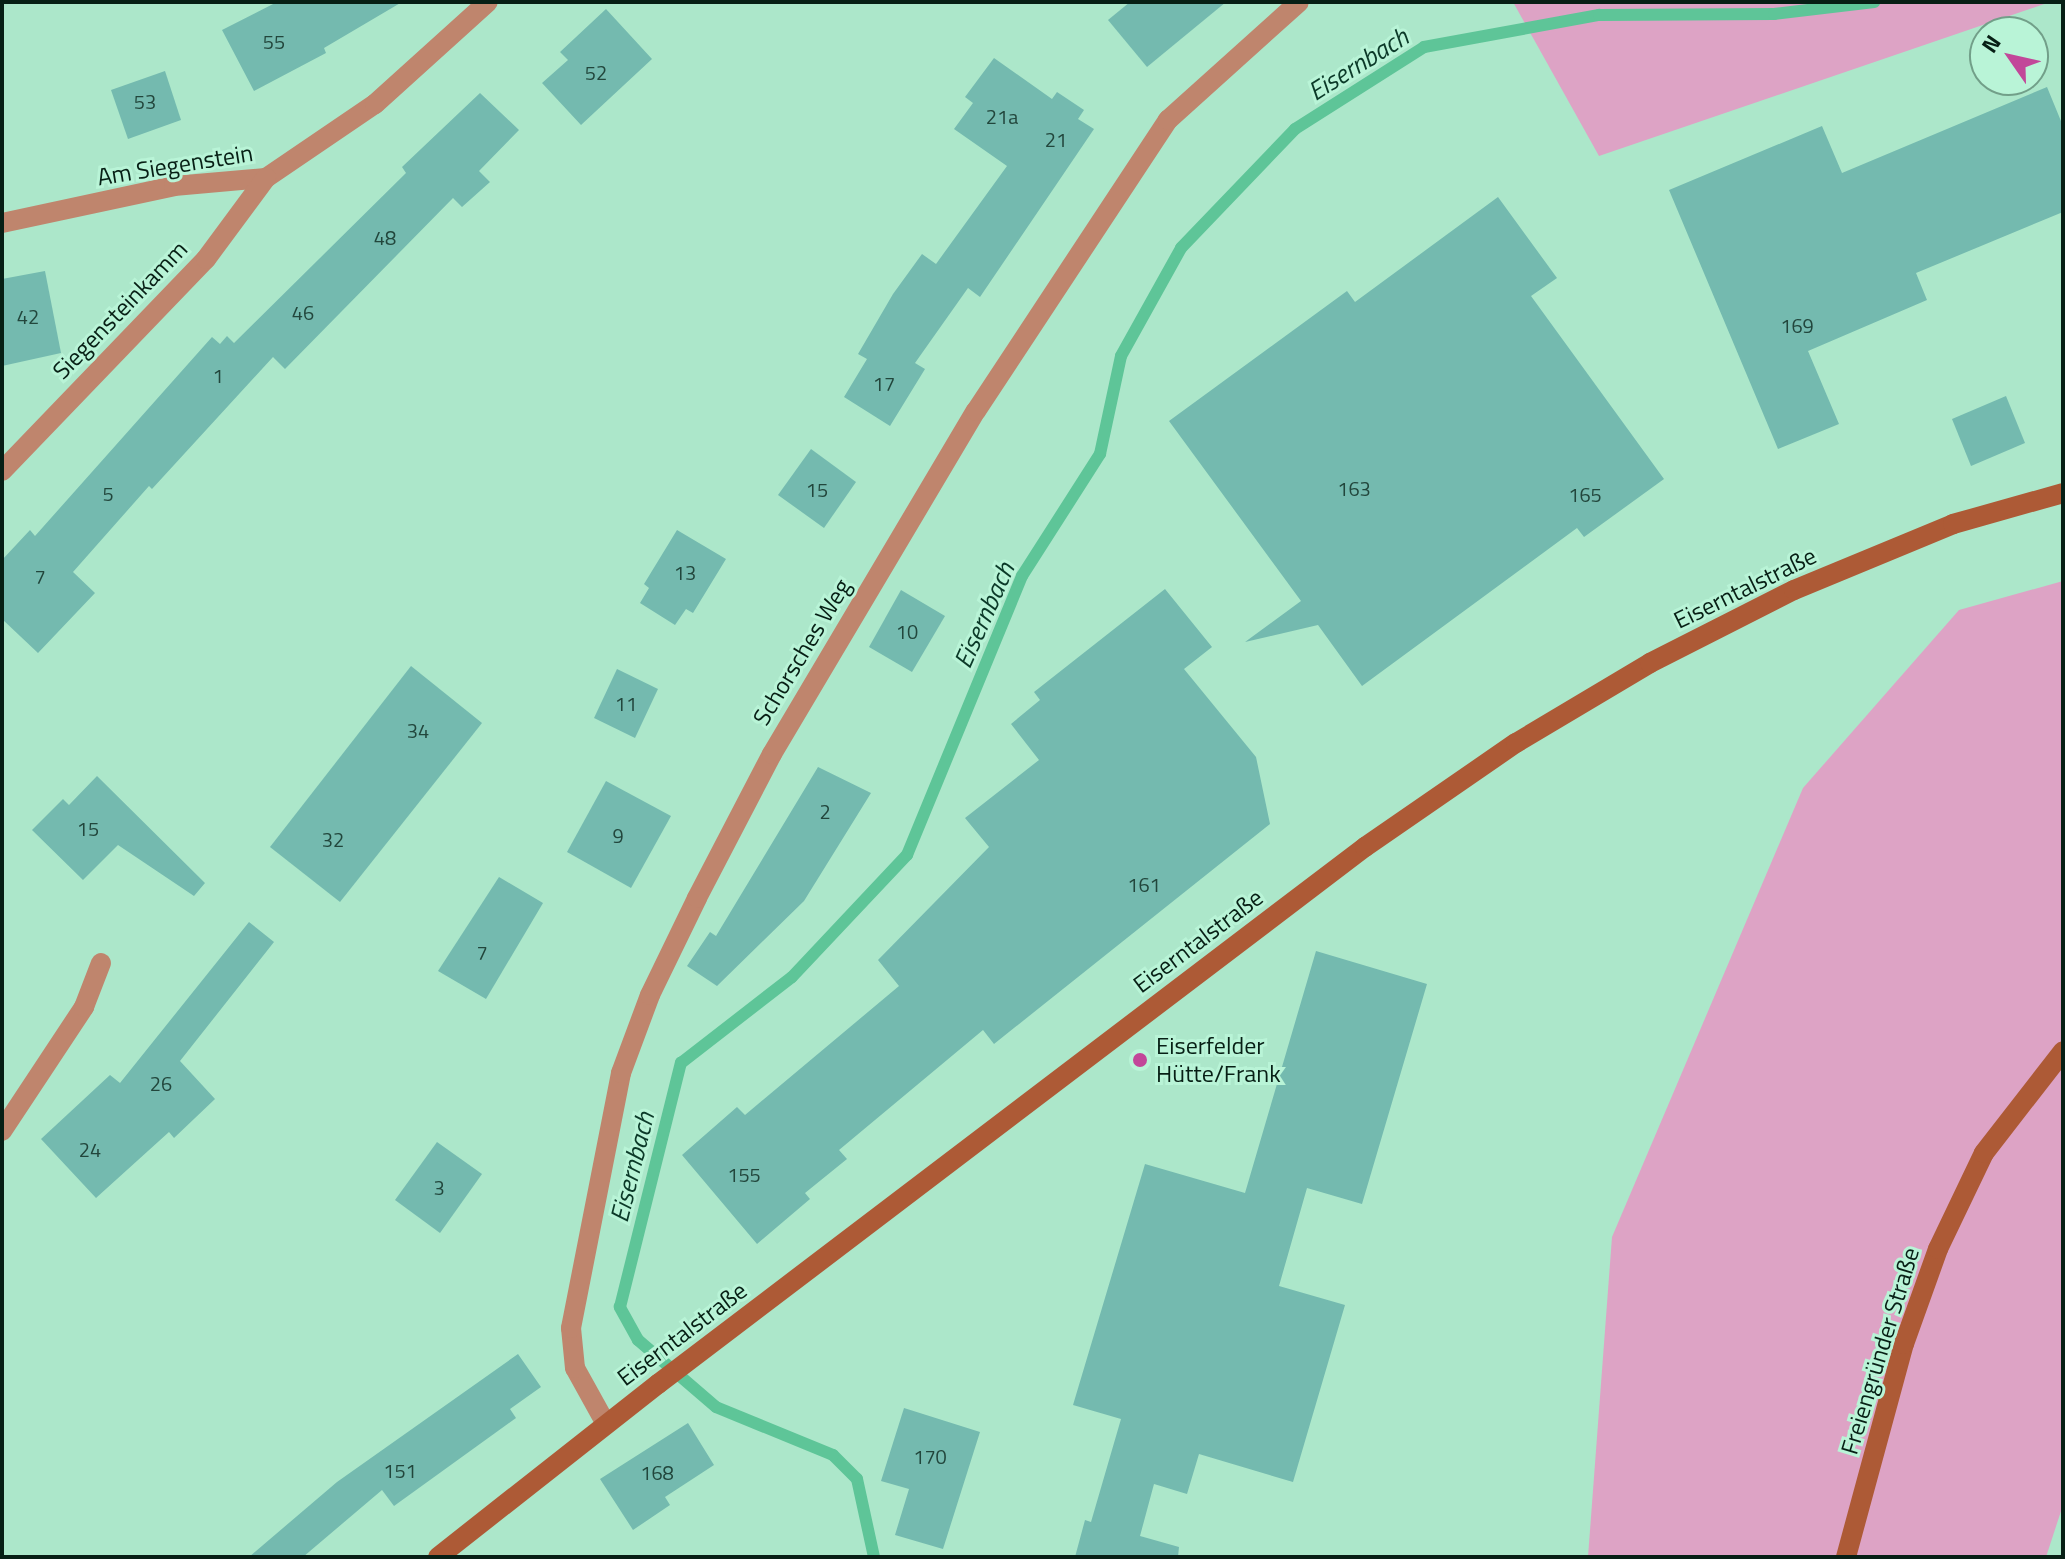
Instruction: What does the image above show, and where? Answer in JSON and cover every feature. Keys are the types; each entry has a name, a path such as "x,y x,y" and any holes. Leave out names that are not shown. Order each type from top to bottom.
{"main road":[{"name":"Eiserntalstraße","path":"438,1557 658,1384 1365,847 1516,743 1650,663 1794,590 1953,524 2063,493"},
{"name":"Freiengründer Straße","path":"1846,1557 1904,1344 1938,1249 1984,1153 2063,1051"}],"street":[{"name":"Am Siegenstein","path":"2,223 174,186 266,178 375,104 488,2"},
{"name":"Schorsches Weg","path":"606,1424 575,1368 571,1328 621,1073 650,995 697,898 772,754 976,411 1168,120 1299,2"},
{"name":"Siegensteinkamm","path":"2,471 206,259 266,178"},
{"path":"2,1131 84,1007 101,963"}],"shaded area":[{"path":"1513,2 2050,2 2009,16 1969,16 1969,30 1599,156"},
{"path":"2063,581 2063,1505 2046,1557 1588,1557 1612,1237 1803,788 1959,610"}],"building":[{"path":"277,2 402,2 324,48 326,53 254,91 222,30"},
{"path":"1130,2 1226,2 1147,67 1108,20"},
{"path":"606,9 652,59 581,125 542,83 568,60 560,52"},
{"path":"994,58 1052,99 1057,92 1084,110 1078,119 1094,129 980,297 968,288 915,363 925,369 890,426 844,397 867,359 858,354 893,294 922,254 936,264 1007,166 954,129 973,103 965,97"},
{"path":"165,71 181,120 128,139 111,90"},
{"path":"2049,92 2063,126 2063,212 1916,273 1927,300 1808,351 1839,424 1778,449 1669,190 1822,126 1842,173 2026,96 2049,96"},
{"path":"480,93 519,130 479,171 490,182 462,207 453,198 285,369 273,357 152,489 149,486 73,572 95,593 38,653 2,619 2,560 30,530 35,536 212,337 220,344 227,336 234,343 406,173 402,167"},
{"path":"1498,197 1557,278 1531,296 1664,479 1584,537 1577,528 1362,686 1318,625 1245,642 1301,601 1169,421 1347,291 1355,302"},
{"path":"45,271 61,353 2,366 2,279"},
{"path":"2006,396 2025,443 1971,466 1952,419"},
{"path":"811,449 856,482 824,528 778,495"},
{"path":"677,530 726,559 693,613 686,609 675,625 640,603 649,588 644,584"},
{"path":"1165,589 1212,647 1184,669 1256,757 1270,824 994,1044 983,1030 839,1150 847,1159 805,1193 810,1199 757,1244 682,1155 737,1107 745,1115 899,986 878,960 989,847 965,818 1039,760 1011,724 1040,700 1034,692"},
{"path":"901,590 945,616 912,672 869,647"},
{"path":"411,666 482,723 340,902 270,847"},
{"path":"617,669 658,689 635,738 594,718"},
{"path":"818,767 871,793 804,901 717,986 687,966 710,932 716,936"},
{"path":"97,776 205,883 194,896 118,845 83,880 32,830 63,799 69,805"},
{"path":"606,781 671,816 631,888 567,852"},
{"path":"499,877 543,903 486,999 438,971"},
{"path":"249,922 274,942 180,1061 215,1099 174,1138 169,1132 96,1198 41,1139 110,1075 120,1083"},
{"path":"1316,951 1427,984 1362,1204 1307,1188 1279,1286 1345,1305 1293,1482 1199,1454 1187,1494 1154,1484 1140,1536 1179,1547 1178,1557 1075,1557 1085,1520 1091,1522 1121,1419 1073,1405 1145,1164 1245,1193"},
{"path":"437,1142 482,1174 440,1233 395,1200"},
{"path":"518,1354 541,1387 510,1409 516,1418 394,1506 382,1490 303,1557 249,1557 337,1482"},
{"path":"904,1408 980,1432 943,1549 895,1535 909,1489 881,1481"},
{"path":"688,1423 714,1465 665,1497 670,1505 633,1530 600,1479"}],"waterway":[{"name":"Eisernbach","path":"874,1557 857,1479 833,1455 716,1407 638,1340 620,1307 681,1063 792,977 907,855 1022,576 1100,454 1121,356 1181,248 1295,129 1424,47 1599,15 1774,14 1874,2"}],"place":[{"name":"Eiserfelder Hütte/Frank","path":"1140,1060"}]}
